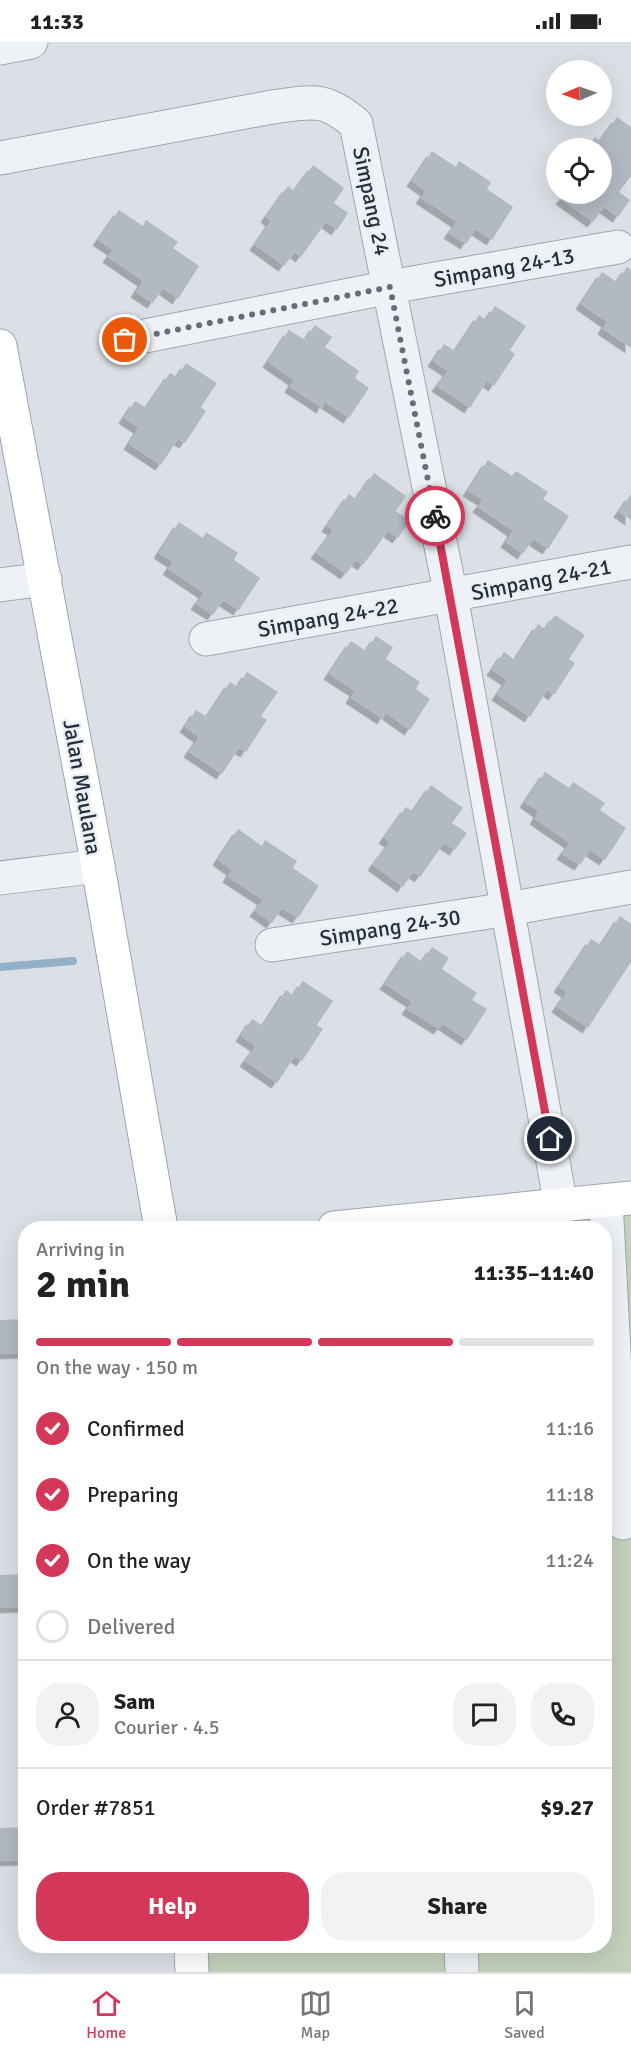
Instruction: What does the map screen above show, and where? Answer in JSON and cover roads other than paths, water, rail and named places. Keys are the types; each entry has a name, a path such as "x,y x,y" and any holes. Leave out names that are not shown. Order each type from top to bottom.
{"main road":[{"name":"Jalan Maulana","path":"0,346 98,866 160,1221"},
{"path":"406,1221 619,1200"},
{"path":"191,1953 192,1972"}],"street":[{"path":"0,48 31,42"},
{"name":"Simpang 24","path":"0,158 272,107 314,102 338,109 356,124 451,596 561,1206"},
{"name":"Simpang 24-13","path":"125,340 390,287 618,247"},
{"name":"Simpang 24-21","path":"451,596 631,562"},
{"path":"0,585 45,579"},
{"name":"Simpang 24-22","path":"206,639 451,596"},
{"path":"0,878 98,866"},
{"name":"Simpang 24-30","path":"272,945 508,909 631,887"},
{"path":"619,1200 620,1524"},
{"path":"462,1953 462,1972"}],"waterway":[{"path":"0,967 73,961"}]}
